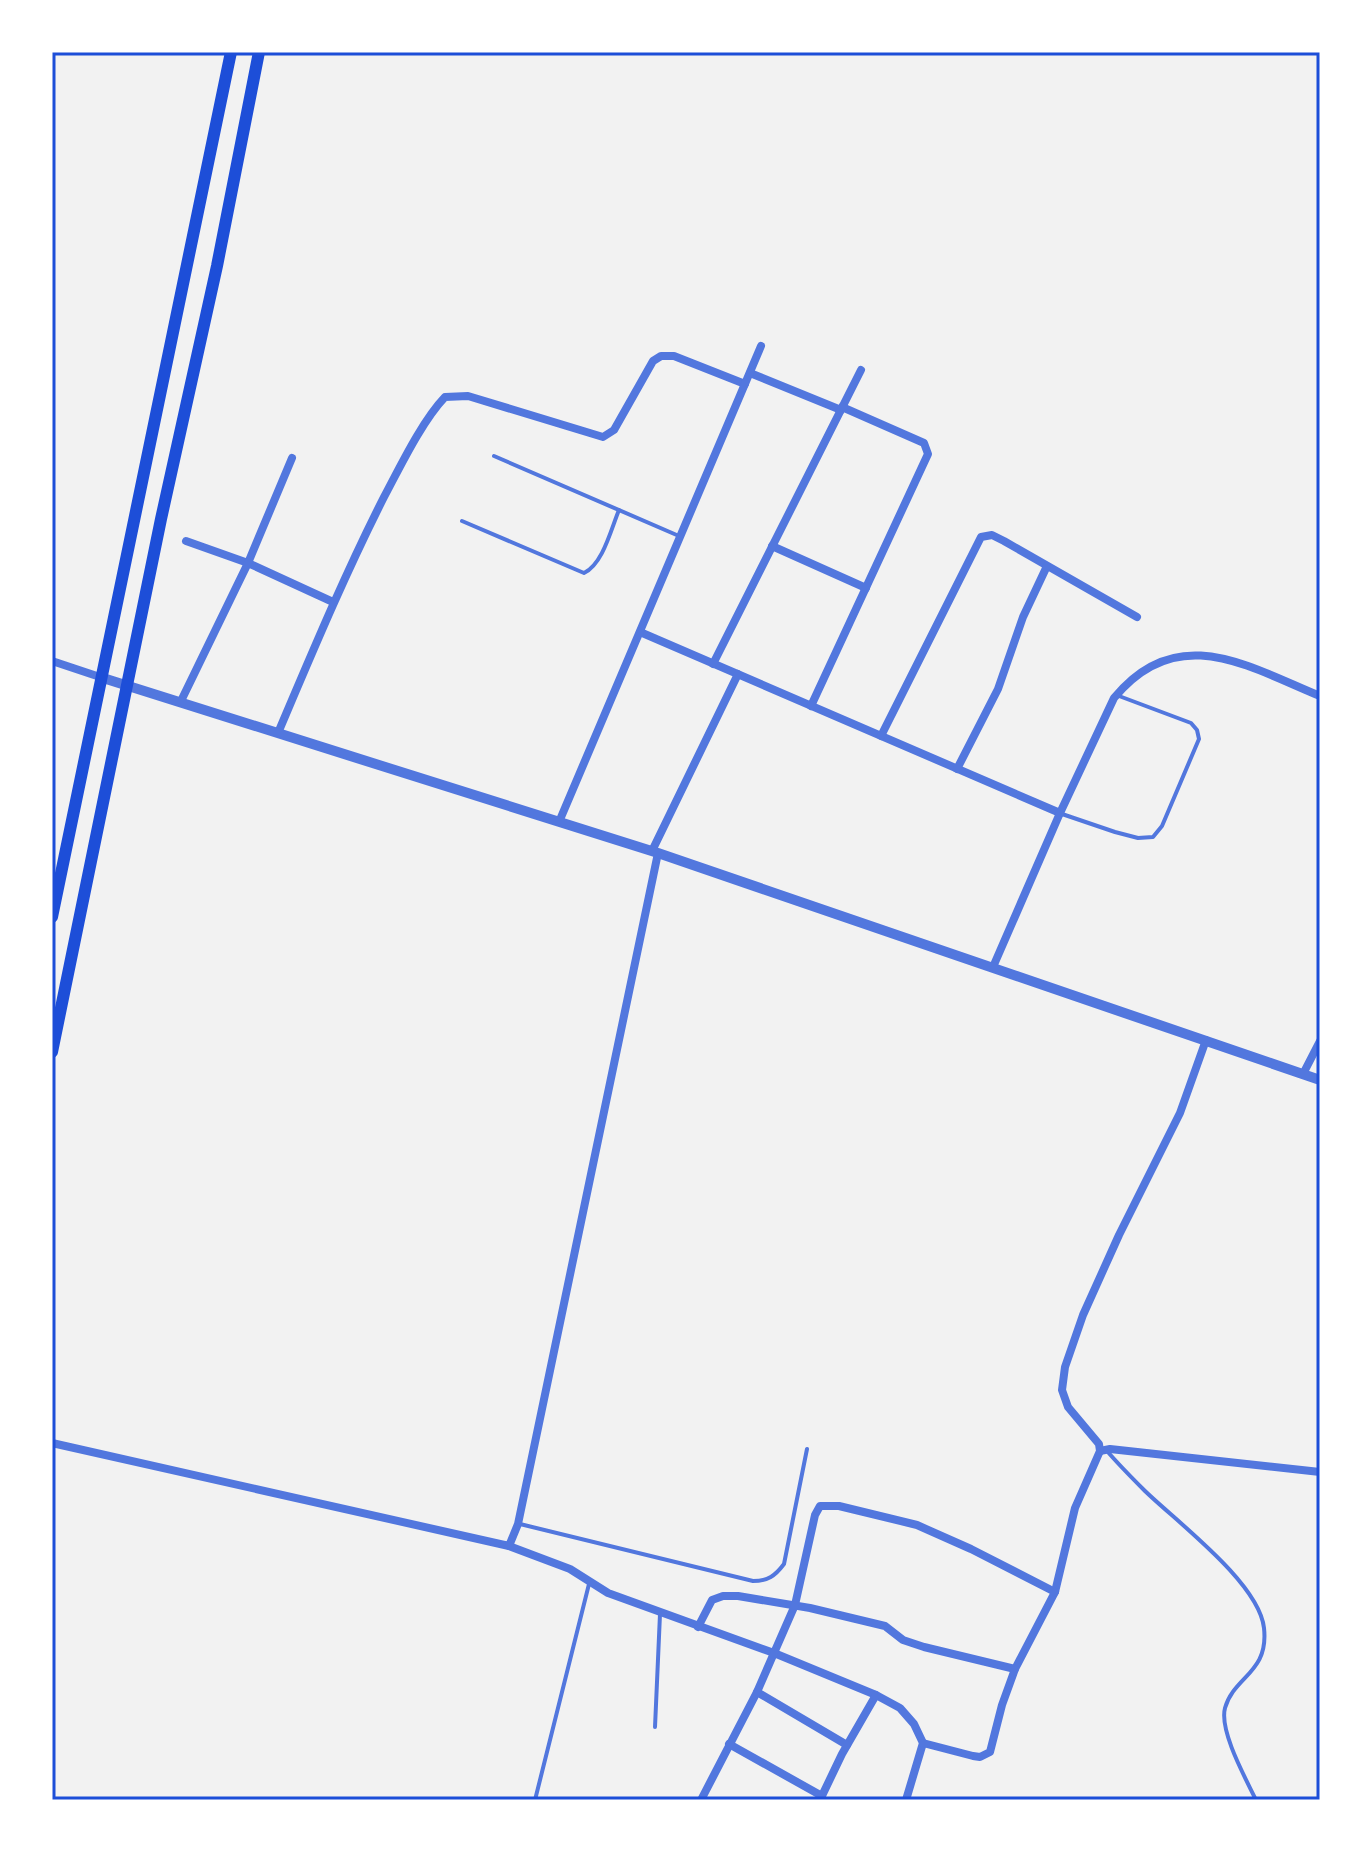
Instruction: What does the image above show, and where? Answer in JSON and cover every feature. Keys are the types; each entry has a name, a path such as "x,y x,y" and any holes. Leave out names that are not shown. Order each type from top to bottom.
{"main road":[{"path":"52,917 231,52"},
{"path":"52,1052 259,52"}],"street":[{"path":"559,822 761,346"},
{"path":"278,733 333,602 399,468 445,397 468,396 603,437 614,430 653,361 661,356 674,356 745,384"},
{"path":"713,664 861,370"},
{"path":"750,373 924,443 928,454 811,706"},
{"path":"181,701 248,563 292,458"},
{"path":"881,736 981,537 992,535 1137,617"},
{"path":"186,541 248,563 333,602"},
{"path":"772,546 866,588"},
{"path":"957,769 998,689 1023,617 1047,566"},
{"path":"640,632 1060,813"},
{"path":"993,967 1060,813 1117,696 1126,684 1174,656 1199,655 1227,658 1320,696"},
{"path":"52,661 655,852 1320,1080"},
{"path":"509,1546 518,1524 655,852 738,674"},
{"path":"1102,1450 1068,1407 1062,1390 1065,1367 1083,1315 1119,1235 1180,1113 1206,1040"},
{"path":"1303,1074 1320,1041"},
{"path":"52,1443 509,1546 570,1569 608,1593 774,1653 876,1695 900,1708 914,1724 923,1743 906,1800"},
{"path":"1102,1450 1320,1472"},
{"path":"923,1743 973,1756 986,1755 993,1746 1002,1705 1015,1669 1055,1592 1075,1508 1102,1450"},
{"path":"703,1799 757,1692 795,1605 815,1515 820,1506 825,1504 904,1522 934,1532 1055,1592"},
{"path":"698,1627 712,1600 723,1596 766,1599 885,1626 903,1640 924,1647 1015,1669"},
{"path":"757,1692 847,1745"},
{"path":"729,1744 821,1798 876,1695"}],"lane":[{"path":"494,456 680,537"},
{"path":"462,521 584,573 593,567 619,510"},
{"path":"1060,813 1138,838 1153,837 1162,826 1199,739 1197,730 1191,723 1117,696"},
{"path":"518,1524 753,1581 764,1581 776,1575 784,1564 807,1449"},
{"path":"1102,1450 1213,1552 1252,1598 1264,1626 1261,1658 1232,1694 1224,1719 1235,1755 1256,1800"},
{"path":"535,1800 590,1582"},
{"path":"655,1727 660,1614"}]}
